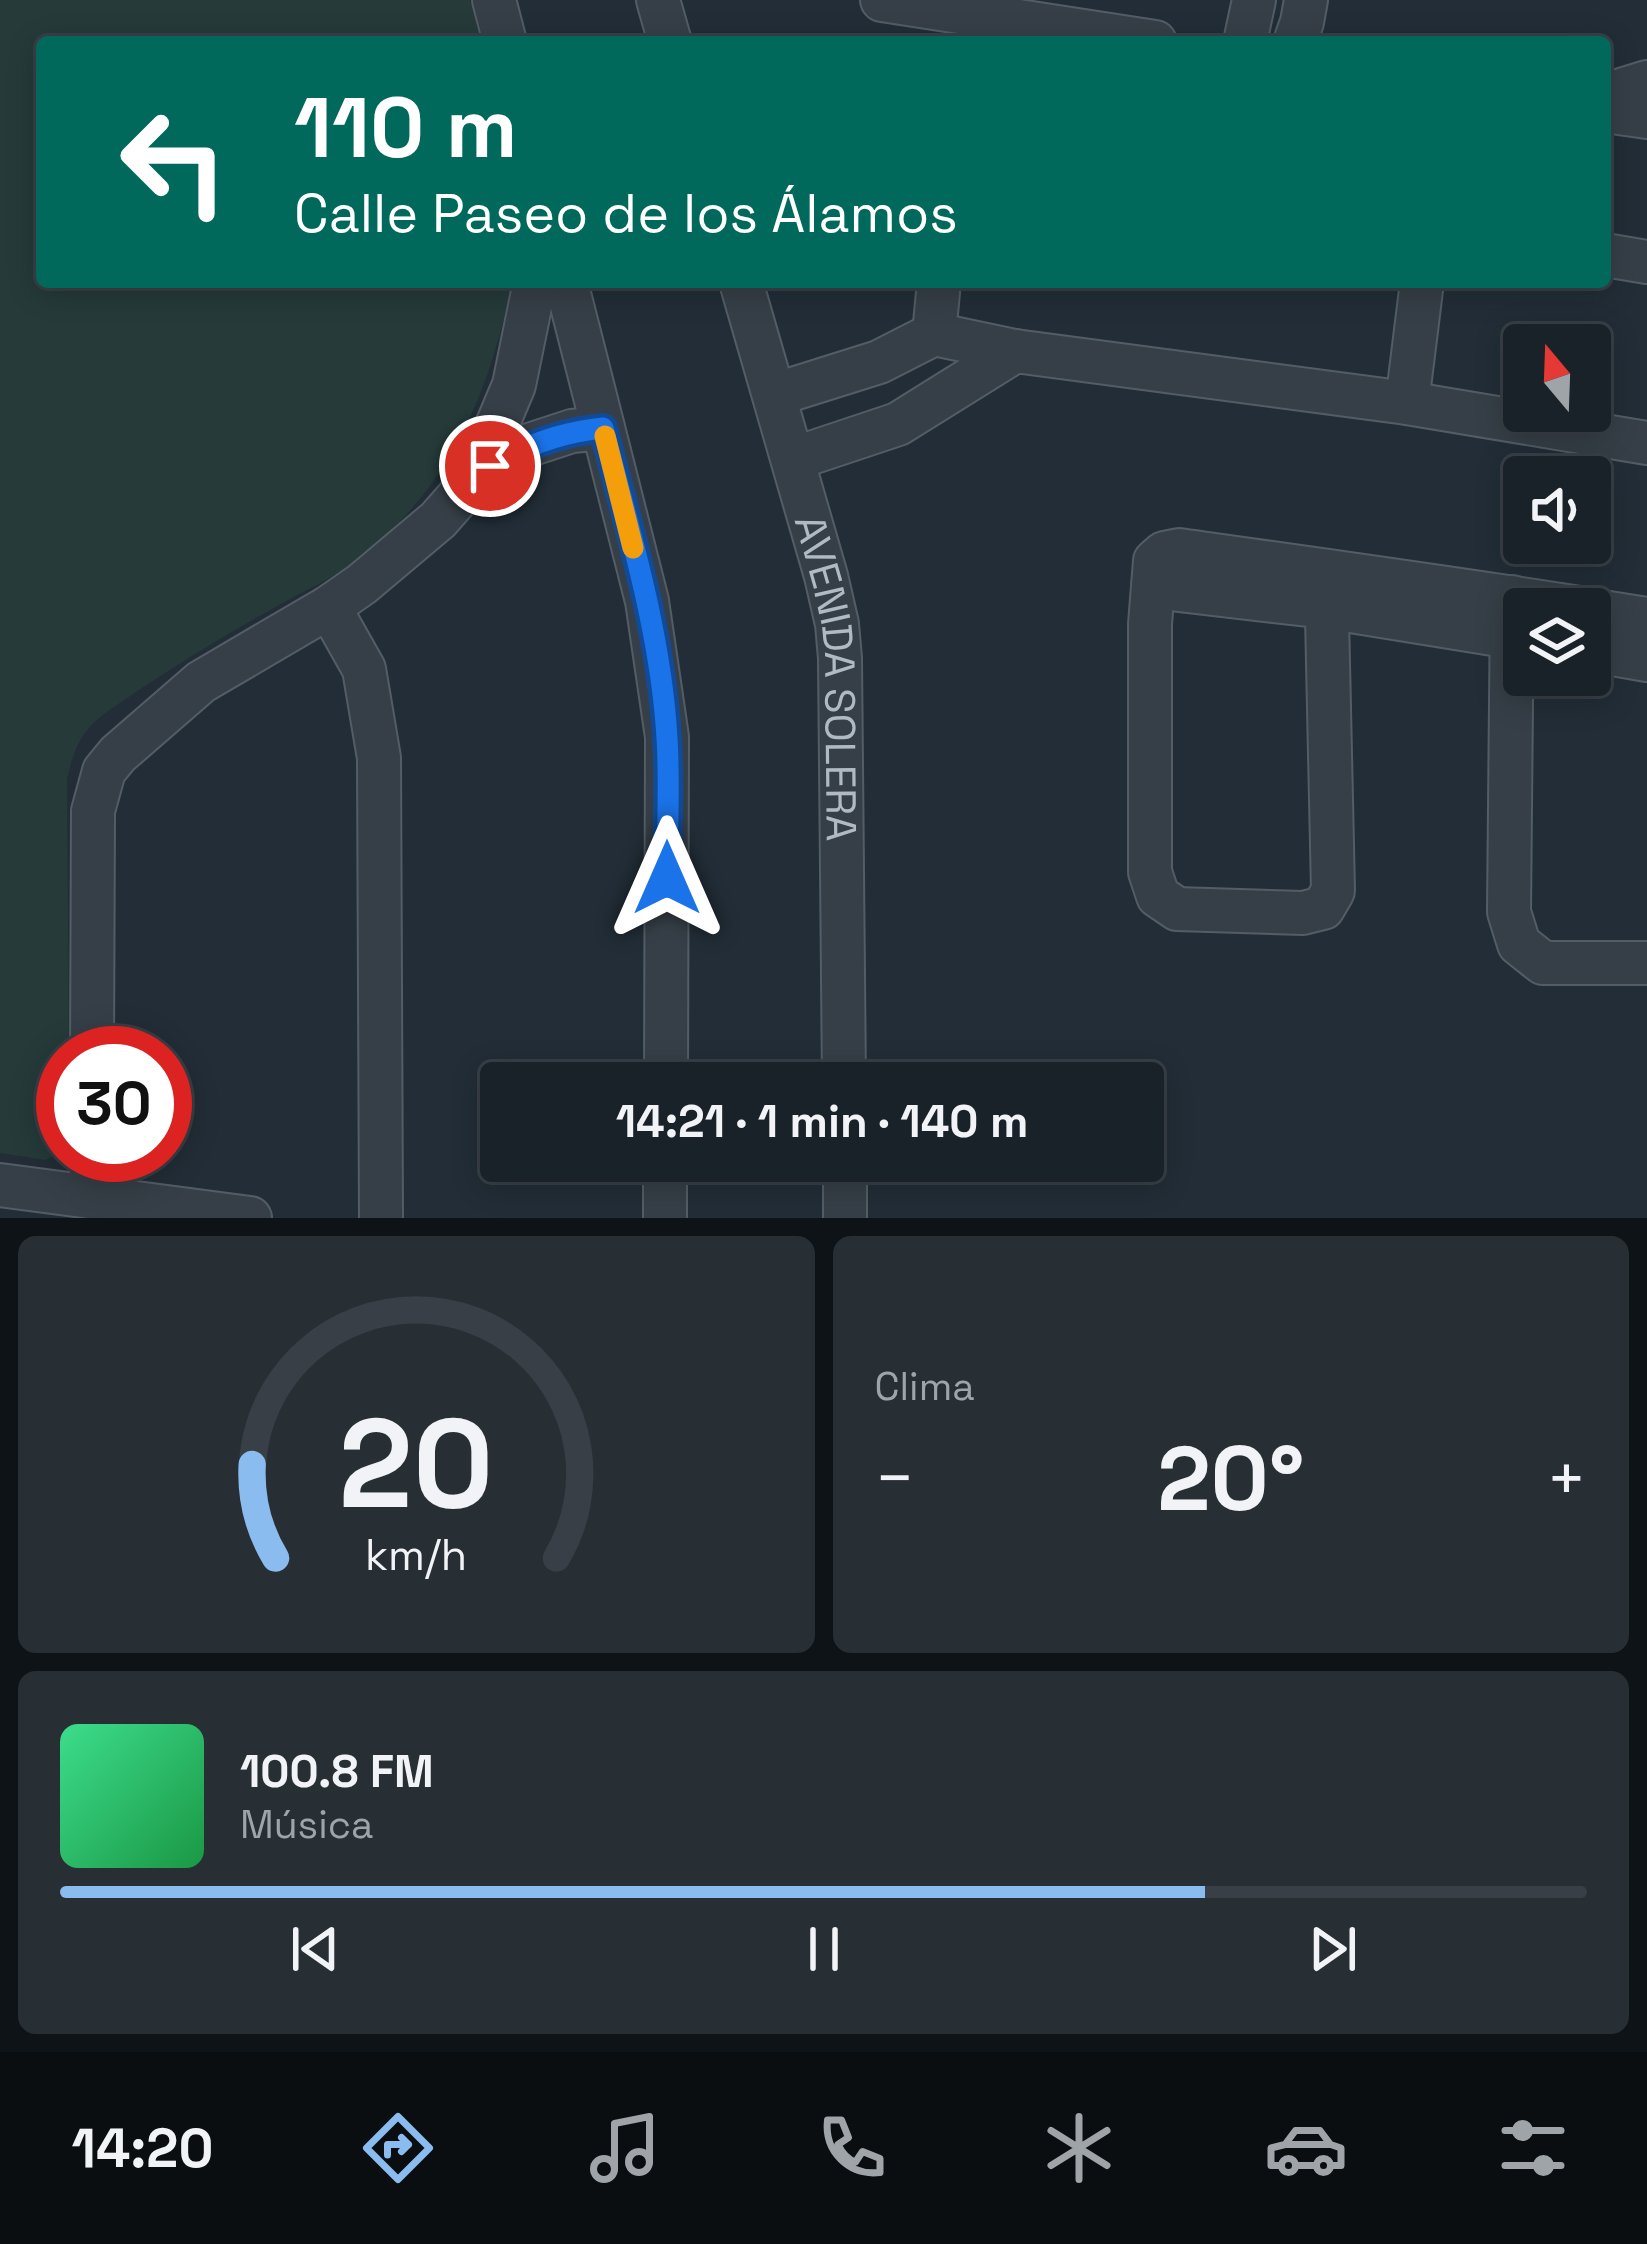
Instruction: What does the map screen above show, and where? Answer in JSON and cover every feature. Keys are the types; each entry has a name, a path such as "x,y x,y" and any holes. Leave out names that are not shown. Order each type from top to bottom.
{"street":[{"path":"494,0 503,36"},
{"path":"658,0 668,36"},
{"path":"882,0 1011,10 1128,36"},
{"path":"1246,36 1254,0"},
{"path":"1297,36 1306,0"},
{"path":"1611,93 1647,82"},
{"path":"1611,112 1647,117"},
{"path":"1611,256 1647,262"},
{"path":"475,478 514,385 534,288"},
{"path":"568,288 647,601 667,737 666,1062"},
{"name":"AVENIDA SOLERA","path":"743,288 837,624 844,1062"},
{"path":"934,334 938,288"},
{"path":"1407,403 1421,288"},
{"path":"774,394 879,362 934,334 1015,351 1407,403 1647,443"},
{"path":"793,459 898,424 1015,351"},
{"path":"92,1026 93,811 104,771 118,754 201,682 362,584 438,520 475,478 520,448 572,431 603,428"},
{"path":"1326,589 1333,891 1323,908 1303,913 1177,909 1158,896 1150,872 1153,587 1326,589 1503,622"},
{"path":"329,607 364,669 379,758 381,1218"},
{"path":"1611,613 1647,619"},
{"path":"1611,654 1647,660"},
{"path":"1514,696 1509,912 1519,944 1543,963 1647,963"},
{"path":"0,1185 36,1181"},
{"path":"114,1182 250,1218"},
{"path":"665,1182 665,1218"},
{"path":"844,1182 845,1218"}],"green space":[{"path":"0,0 470,0 479,36 36,36 36,288 511,288 477,402 460,439 415,505 353,563 156,679 99,718 80,741 67,779 69,1026 36,1026 36,1158 0,1153"}],"slow traffic":[{"path":"605,436 633,548"}],"route":[{"path":"490,466 520,448 572,431 603,428 658,663 667,737 667,878"}]}
